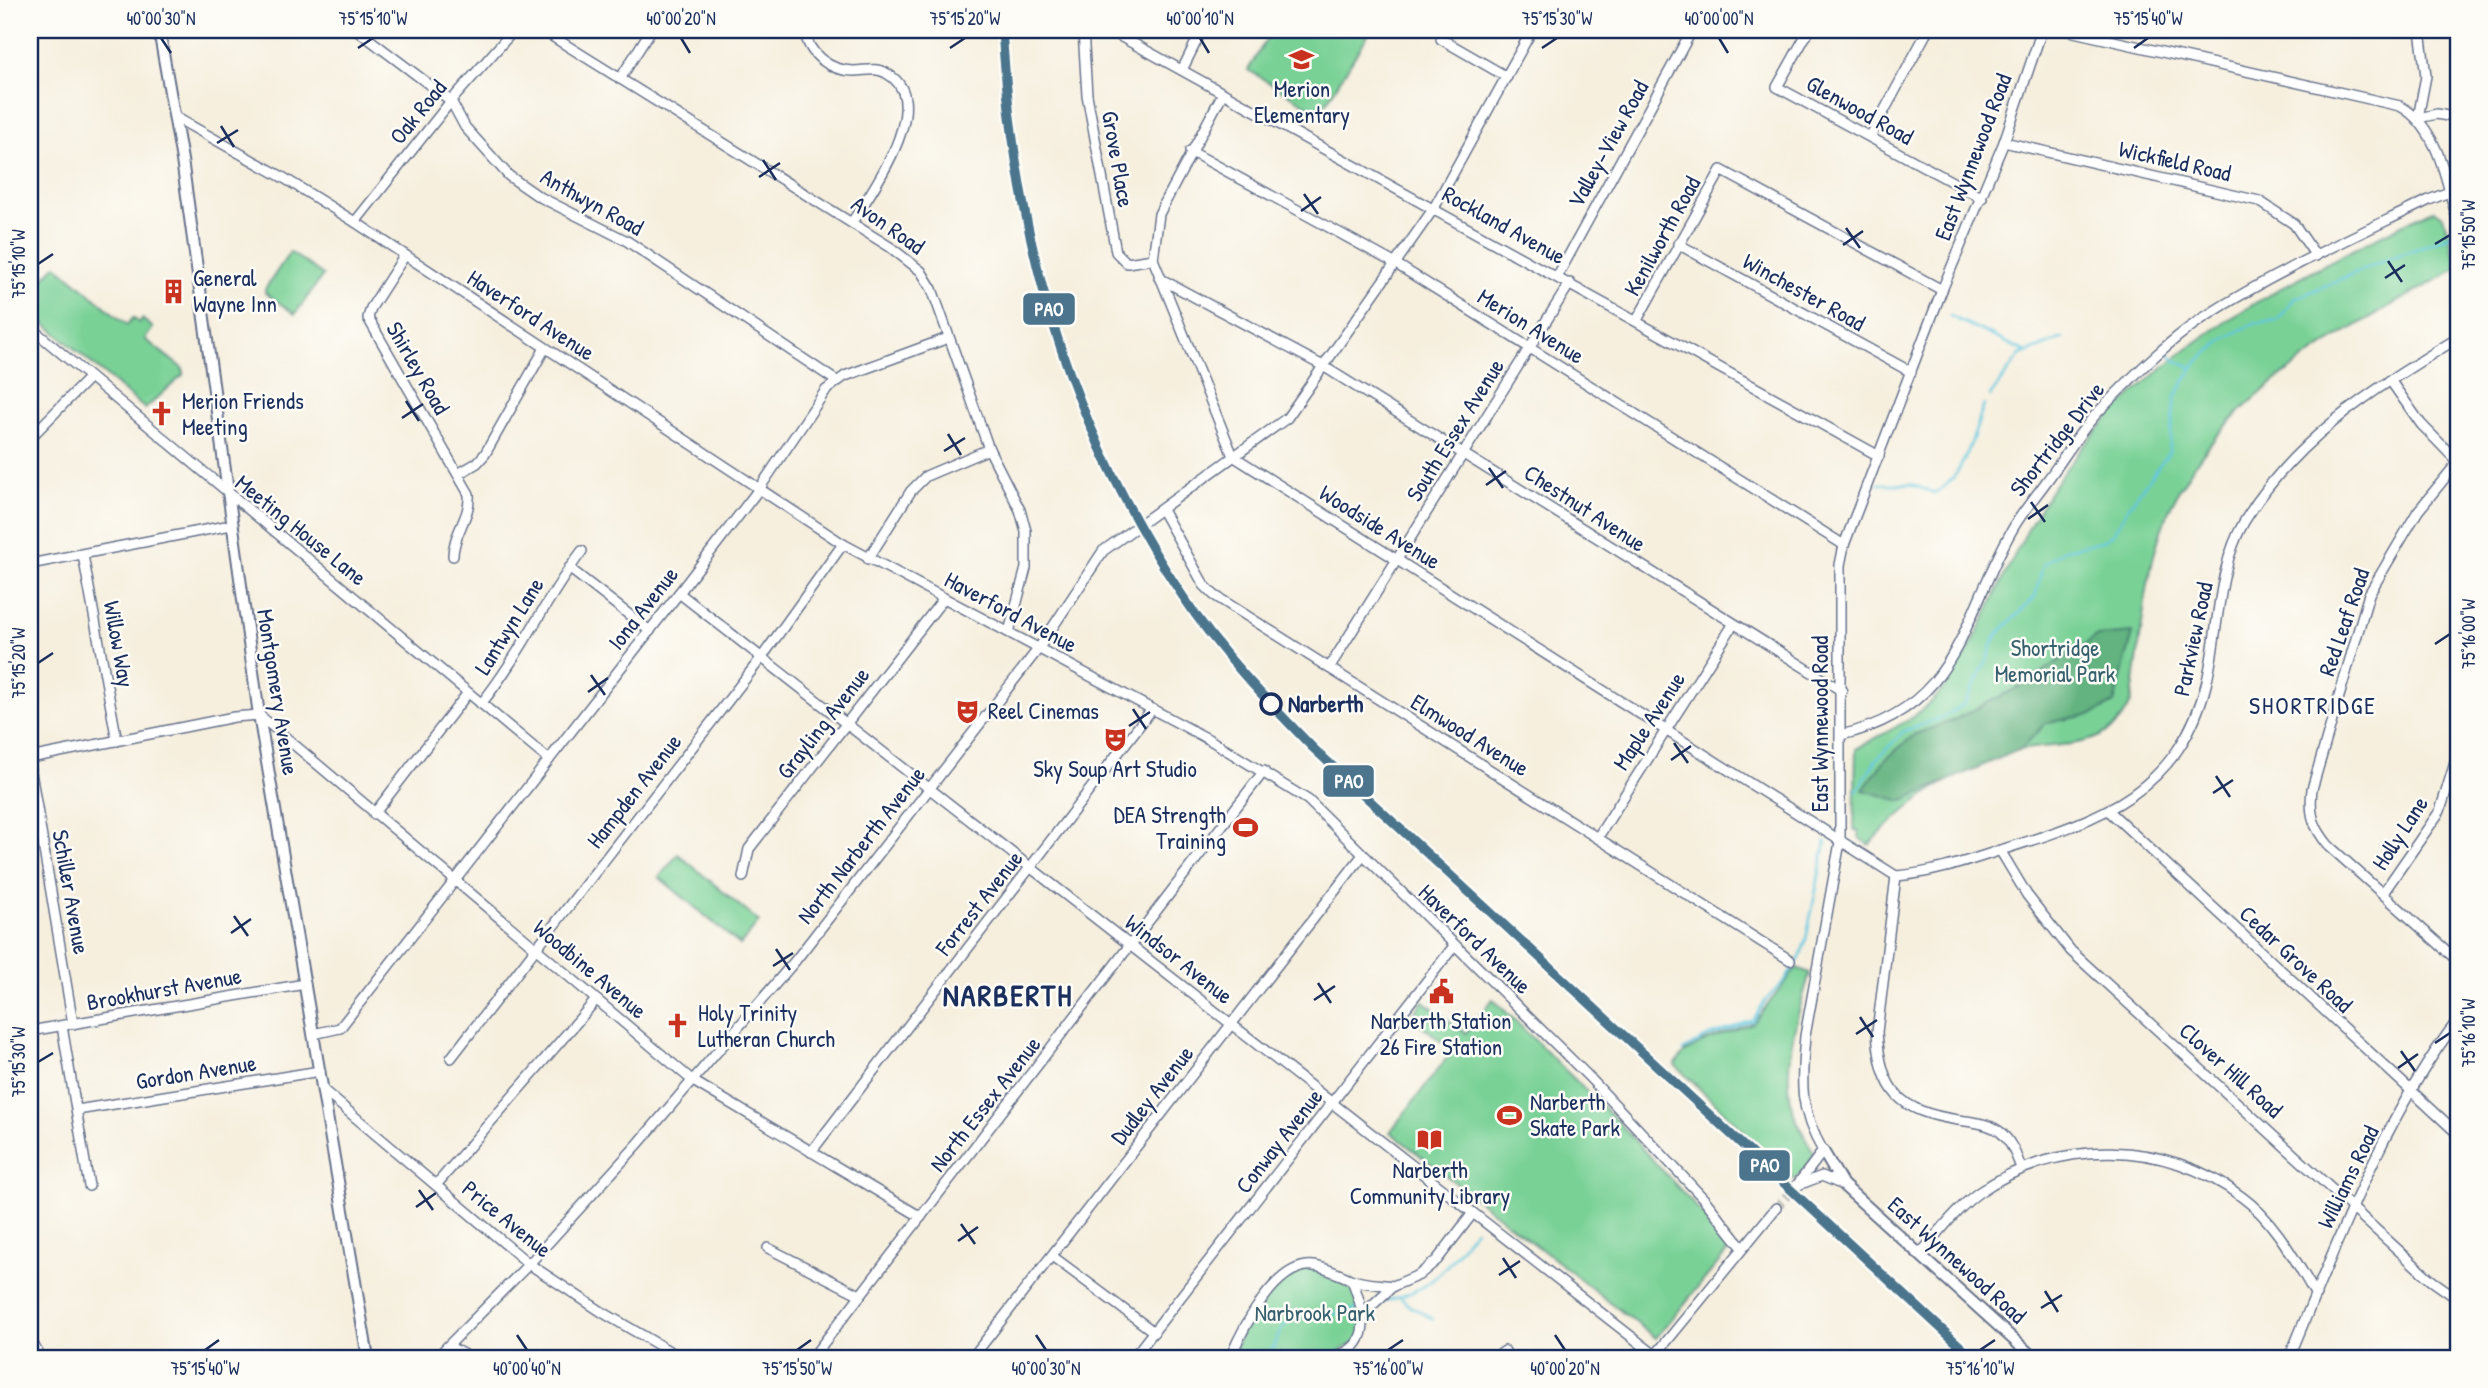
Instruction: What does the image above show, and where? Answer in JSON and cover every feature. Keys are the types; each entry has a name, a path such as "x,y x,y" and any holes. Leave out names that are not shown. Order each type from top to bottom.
{"main road":[{"name":"Montgomery Avenue","path":"159,30 175,117 230,524 259,715 368,1358"},
{"name":"East Wynnewood Road","path":"1823,1152 1843,1185 2034,1358"}],"street":[{"name":"Anthwyn Road","path":"357,30 451,101 465,127 509,176 538,196 627,241 835,380"},
{"name":"Oak Road","path":"355,222 451,101 514,30"},
{"name":"Avon Road","path":"542,30 852,222 906,257 921,271 932,289 989,449 1020,510 1026,531 1026,568 1010,632"},
{"path":"620,79 651,30"},
{"path":"805,30 810,48 827,64 850,71 880,71 892,78 900,89 904,110 899,144 852,222"},
{"name":"Grove Place","path":"1083,30 1087,95 1116,252 1120,259 1131,263 1153,259"},
{"name":"Rockland Avenue","path":"1109,30 1558,276 1879,456"},
{"path":"1182,70 1202,30"},
{"path":"1162,510 1287,418 1434,208 1532,30"},
{"name":"Valley-View Road","path":"1558,276 1692,30"},
{"name":"Glenwood Road","path":"1809,30 1777,87 1982,198"},
{"path":"1870,137 1928,30"},
{"name":"East Wynnewood Road","path":"1823,1152 1808,1127 1802,1097 1802,1069 1805,1036 1840,842 1840,565 1844,545 1942,290 2004,142 2042,30"},
{"path":"2065,30 2391,103 2418,118 2433,144 2457,220"},
{"path":"2418,118 2426,76 2420,30"},
{"path":"1441,39 1507,76"},
{"path":"1223,93 1159,214 1153,259 1233,456"},
{"path":"2418,118 2437,114 2458,118"},
{"name":"Haverford Avenue","path":"175,117 284,178 355,222 843,544 1152,709 1264,771 1308,800 1588,1076 1704,1199 1742,1247"},
{"name":"Wickfield Road","path":"2004,142 2259,201 2294,224 2316,256"},
{"name":"Merion Avenue","path":"1190,151 1396,264 1844,545"},
{"name":"Kenilworth Road","path":"1637,320 1721,170 1942,290"},
{"name":"Shortridge Drive","path":"1842,735 1872,728 1901,713 1940,677 1970,624 2015,524 2101,408 2152,359 2201,320 2316,256 2449,192"},
{"name":"Winchester Road","path":"1678,244 1911,372"},
{"name":"Shirley Road","path":"405,255 371,308 368,318 458,474"},
{"name":"Chestnut Avenue","path":"1159,278 1323,366 1842,691"},
{"name":"South Essex Avenue","path":"1329,668 1570,284"},
{"name":"Meeting House Lane","path":"30,327 226,494 549,760"},
{"path":"835,380 948,338"},
{"name":"Parkview Road","path":"1896,876 1929,874 2074,827 2109,811 2158,776 2181,745 2194,719 2206,684 2221,598 2243,525 2262,496 2329,422 2458,338"},
{"path":"453,556 453,544 470,506 470,495 458,474 477,463 485,454 545,348"},
{"path":"30,438 89,378"},
{"name":"Iona Avenue","path":"313,1034 340,1028 650,631 758,489 835,380"},
{"path":"2390,380 2421,424 2458,462"},
{"path":"868,559 911,491 926,476 989,449"},
{"name":"Woodside Avenue","path":"1233,456 1840,842"},
{"name":"Red Leaf Road","path":"2458,462 2418,511 2369,594 2312,789 2309,811 2316,829 2329,846 2458,961"},
{"name":"North Narberth Avenue","path":"436,1358 529,1265 693,1081 795,961 1039,648 1103,551 1116,538 1162,510"},
{"name":"Elmwood Avenue","path":"1162,510 1204,584 1214,595 1790,960"},
{"path":"30,564 230,524"},
{"name":"Hampden Avenue","path":"452,1058 762,657 843,544"},
{"name":"Lantwyn Lane","path":"481,704 582,551"},
{"name":"Willow Way","path":"83,555 117,741"},
{"name":"Lantwyn Lane","path":"569,568 650,631"},
{"name":"Windsor Avenue","path":"679,593 1333,1102 1654,1357"},
{"name":"Grayling Avenue","path":"743,877 749,849 944,598"},
{"name":"Maple Avenue","path":"1598,837 1733,625"},
{"path":"374,814 467,694"},
{"name":"Forrest Avenue","path":"811,1152 1152,709"},
{"path":"30,758 234,717 259,715"},
{"name":"Woodbine Avenue","path":"259,715 693,1081 921,1217"},
{"name":"Holly Lane","path":"2383,893 2440,811 2458,753"},
{"name":"Schiller Avenue","path":"30,766 74,1024"},
{"name":"North Essex Avenue","path":"812,1358 1132,947 1264,771"},
{"name":"Cedar Grove Road","path":"2109,811 2458,1134"},
{"path":"1840,842 1896,876 1877,1032 1878,1055 1896,1096 1914,1111 1986,1125 2001,1132 2012,1145 2021,1168"},
{"name":"Clover Hill Road","path":"2000,850 2033,903 2071,951 2431,1280 2458,1299"},
{"name":"Dudley Avenue","path":"972,1358 1362,856"},
{"name":"Conway Avenue","path":"1133,1358 1454,946"},
{"name":"Brookhurst Avenue","path":"30,1031 305,984"},
{"path":"436,1185 596,1000"},
{"name":"Williams Road","path":"2289,1358 2353,1207 2432,1054 2458,1020"},
{"path":"62,1026 89,1186"},
{"name":"Gordon Avenue","path":"77,1110 320,1071"},
{"name":"Price Avenue","path":"323,1090 529,1265 681,1358"},
{"path":"1919,1255 1977,1194 2021,1168 2064,1155 2110,1150 2175,1160 2243,1197 2280,1236 2316,1294"},
{"path":"1823,1152 1797,1185 1822,1176 1843,1185"},
{"path":"1654,1357 1776,1208"},
{"path":"1365,1311 1393,1286 1419,1275 1437,1260 1473,1213"},
{"path":"768,1248 860,1294"},
{"path":"1052,1256 1154,1332"},
{"path":"1230,1358 1245,1325 1264,1296 1295,1271 1311,1266 1352,1280 1393,1286"},
{"path":"1329,1358 1343,1355 1361,1338 1365,1311 1352,1280"},
{"path":"30,1339 41,1358"},
{"path":"448,1346 470,1358"},
{"path":"1494,1358 1505,1350"}],"green space":[{"path":"1272,30 1371,30 1320,113 1248,70"},
{"name":"Shortridge Memorial Park","path":"2434,210 2443,216 2458,268 2322,347 2279,378 2239,413 2204,451 2176,495 2152,563 2131,702 2120,720 2107,733 2090,740 2014,751 1975,766 1912,804 1869,845 1860,839 1858,831 1854,830 1856,749 1914,716 1932,701 1952,678 1975,639 2043,503 2080,451 2112,415 2183,352 2263,298"},
{"path":"290,252 323,275 295,314 265,293"},
{"path":"56,265 127,325 133,318 139,323 142,319 153,328 145,339 183,369 183,375 145,409 30,311 30,293"},
{"path":"2133,633 2114,703 2093,714 2046,723 2021,749 1901,801 1863,790 1884,761 1915,734 1952,721 2017,688 2097,636"},
{"path":"678,854 759,922 740,945 659,877"},
{"path":"1797,968 1810,973 1792,1039 1789,1090 1796,1120 1815,1156 1795,1180 1675,1065 1684,1053 1703,1042 1753,1023"},
{"path":"1493,999 1617,1121 1732,1246 1656,1338 1390,1132 1453,1050 1411,1017 1423,1001 1466,1033"},
{"name":"Narbrook Park","path":"1311,1266 1352,1280 1365,1312 1361,1338 1329,1358 1230,1358 1245,1326 1281,1280"}],"waterway":[{"path":"1856,792 1876,760 1904,731 1946,716 1964,704 1986,663 1996,636 2035,597 2043,565 2064,550 2105,540 2113,534 2129,506 2169,452 2175,397 2195,364 2224,339 2254,323 2278,320 2294,299 2458,233"},
{"path":"1950,316 2026,352"},
{"path":"1990,396 2020,355 2063,338"},
{"path":"2170,354 2176,361 2193,368"},
{"path":"1878,484 1911,484 1934,493 1944,487 1953,478 1966,455 1984,405"},
{"path":"1683,1051 1705,1038 1753,1020 1765,1001 1786,979 1800,958 1806,939 1826,841"},
{"path":"1385,1301 1428,1283 1447,1265 1475,1229"},
{"path":"1401,1298 1433,1319"},
{"path":"1268,1358 1282,1328 1294,1317 1306,1314 1319,1317 1357,1309"}],"tunnel":[{"path":"1776,1208 1797,1185"}],"transit line":[{"name":"PAO","path":"1002,30 1019,181 1034,254 1053,325 1077,395 1107,463 1141,530 1196,616 1244,674 1313,748 1973,1358"}],"place":[{"name":"Merion Elementary","path":"1302,59"},
{"name":"General Wayne Inn","path":"173,291"},
{"name":"Merion Friends Meeting","path":"162,414"},
{"name":"Narberth","path":"1271,704"},
{"name":"Reel Cinemas","path":"968,711"},
{"name":"Sky Soup Art Studio","path":"1115,739"},
{"name":"DEA Strength Training","path":"1246,828"},
{"name":"Narberth Station 26 Fire Station","path":"1441,991"},
{"name":"Holy Trinity Lutheran Church","path":"678,1026"},
{"name":"Narberth Skate Park","path":"1510,1115"},
{"name":"Narberth Community Library","path":"1430,1140"}],"district":[{"name":"SHORTRIDGE","path":"2313,706"},
{"name":"NARBERTH","path":"1008,996"}]}
